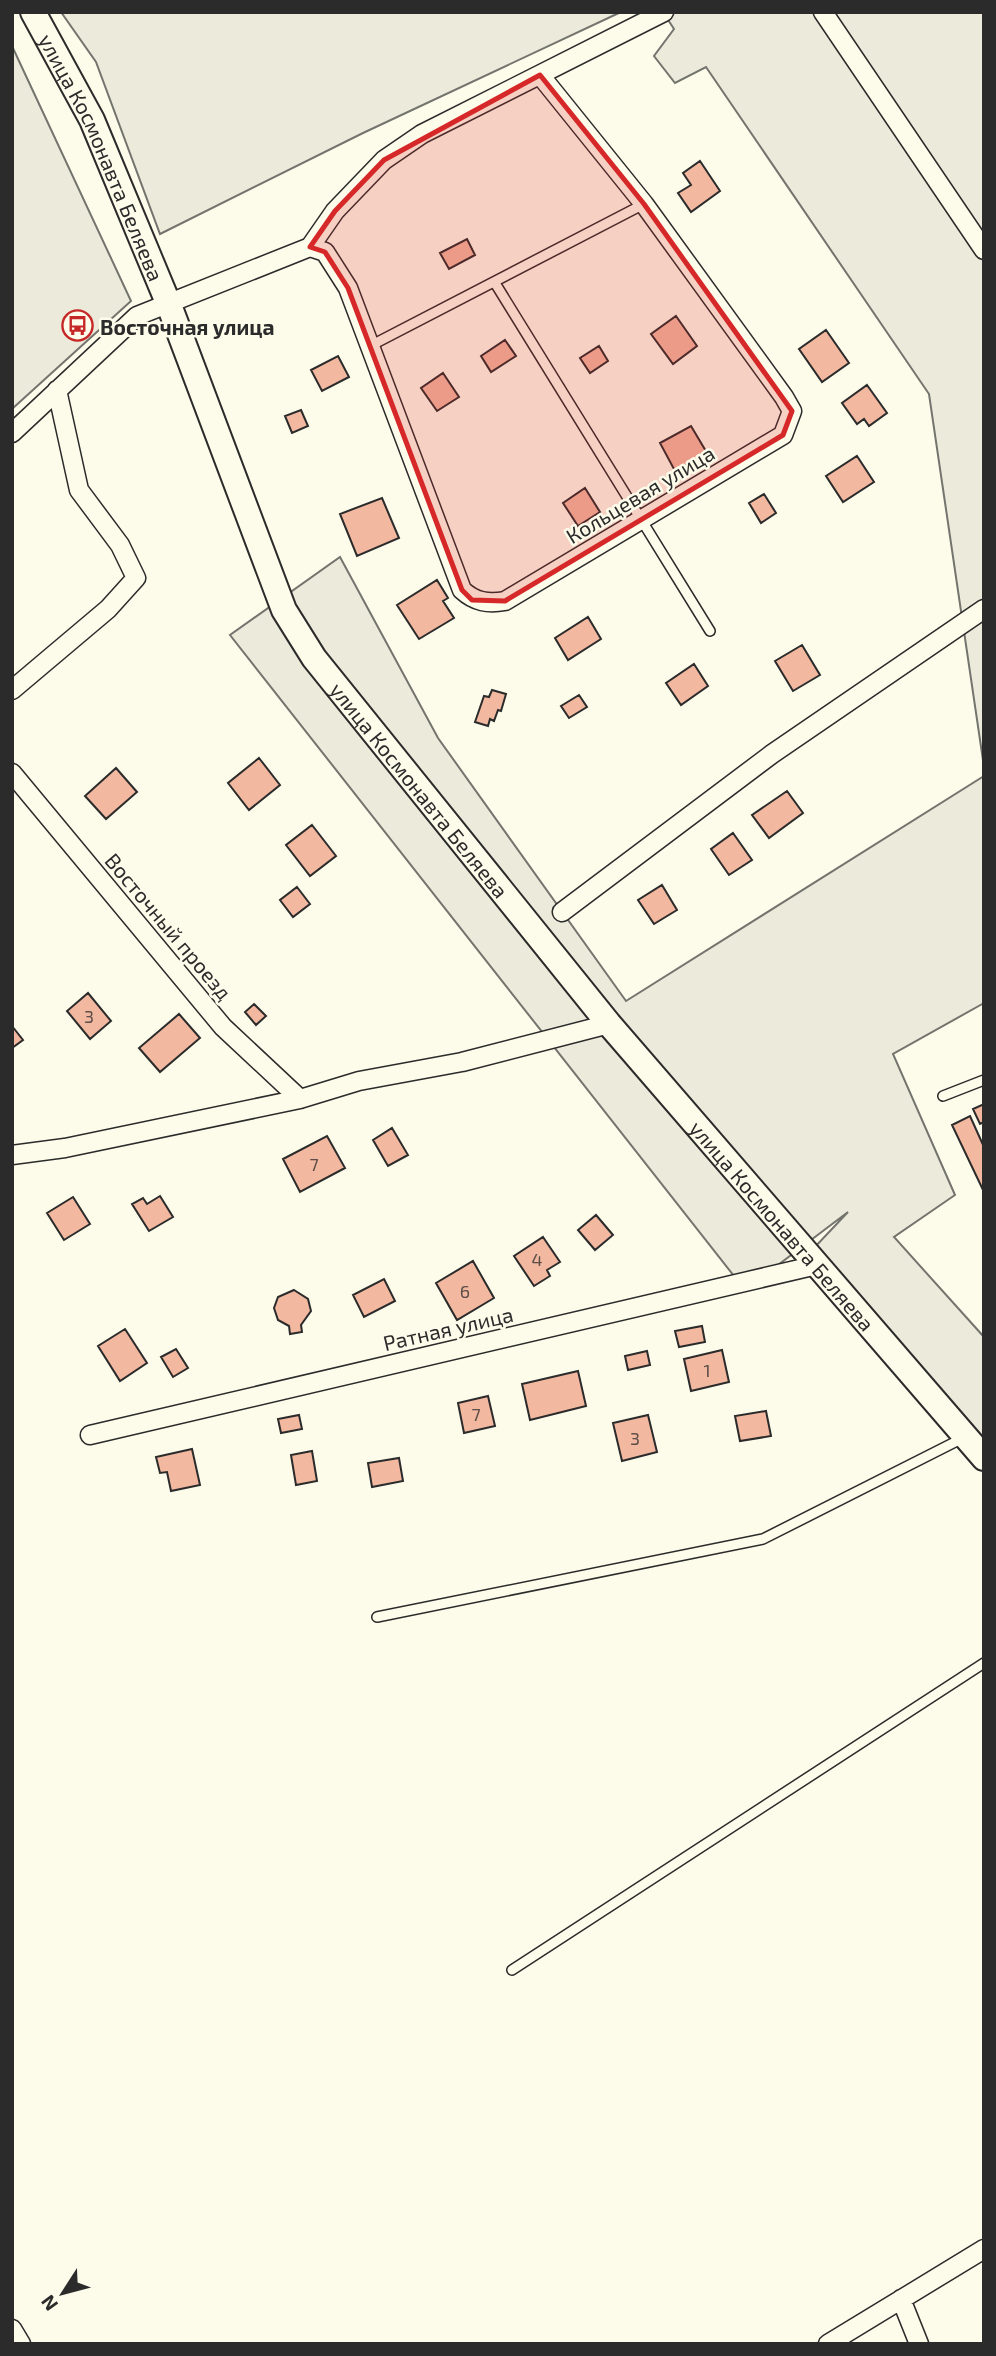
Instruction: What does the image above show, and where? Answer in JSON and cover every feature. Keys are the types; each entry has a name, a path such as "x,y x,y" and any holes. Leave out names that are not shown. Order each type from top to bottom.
{"street":[{"name":"улица Космонавта Беляева","path":"33,12 92,120 169,305 284,610 314,658 609,1024 984,1458"},
{"path":"12,433 137,316 310,247 335,211 384,160 422,134 664,12"},
{"path":"823,12 984,250"},
{"name":"Кольцевая улица","path":"310,247 325,252 348,288 462,590 472,600 494,603 505,601 783,435 792,411 644,204 540,75"},
{"path":"12,690 108,609 136,578 120,545 79,490 57,390"},
{"path":"562,912 772,754 951,634 984,608"},
{"name":"Восточный проезд","path":"12,773 223,1027 300,1099"},
{"path":"12,1155 65,1149 300,1099 359,1081 462,1062 609,1024"},
{"name":"Ратная улица","path":"90,1435 817,1265"},
{"path":"828,2344 984,2249"},
{"path":"901,2299 919,2344"},
{"path":"12,2329 21,2344"}],"lane":[{"path":"370,346 644,204"},
{"path":"495,282 710,631"},
{"path":"943,1096 984,1080"},
{"path":"377,1617 763,1539 965,1437"},
{"path":"512,1970 984,1664"}],"highlighted area":[{"path":"540,75 644,204 784,397 792,411 790,424 783,435 505,601 472,600 462,590 348,288 325,252 310,247 335,211 384,160"}],"shaded area":[{"path":"61,12 621,12 363,133 160,234 96,62"},
{"path":"663,12 984,12 984,767 929,394 706,67 675,83 654,56 674,29"},
{"path":"12,46 131,301 12,409"},
{"path":"340,557 438,738 626,1001 984,776 984,1003 893,1054 955,1195 894,1237 984,1337 984,1442 813,1249 848,1212 745,1290 230,635"}],"building":[{"path":"700,161 720,191 691,212 678,193 691,185 683,173"},
{"path":"467,239 475,255 449,269 440,253"},
{"path":"676,316 697,346 673,364 651,334"},
{"path":"826,330 849,363 822,382 799,349"},
{"path":"505,340 516,356 491,372 481,356"},
{"path":"599,346 608,361 590,373 580,358"},
{"path":"338,356 349,377 322,391 311,370"},
{"path":"443,373 459,397 437,411 421,388"},
{"path":"867,385 887,413 869,426 864,419 857,424 842,403"},
{"path":"301,410 308,426 292,433 285,416"},
{"path":"691,426 707,453 675,471 660,443"},
{"path":"857,456 874,482 843,502 826,476"},
{"path":"585,488 600,512 578,526 563,503"},
{"path":"764,494 776,513 761,523 749,503"},
{"path":"382,498 399,538 357,556 340,514"},
{"path":"437,580 448,598 443,601 454,618 419,639 397,605"},
{"path":"588,617 601,639 568,660 555,638"},
{"path":"802,645 820,675 793,691 775,661"},
{"path":"694,664 708,686 681,705 666,683"},
{"path":"492,690 506,694 501,711 498,710 494,721 490,719 488,726 475,722 484,696 489,697"},
{"path":"579,695 587,707 569,718 561,706"},
{"path":"259,758 280,785 249,810 228,783"},
{"path":"116,768 137,792 106,819 85,796"},
{"path":"787,791 803,813 769,838 752,815"},
{"path":"312,825 336,856 310,876 286,845"},
{"path":"733,833 752,860 729,875 711,849"},
{"path":"662,885 677,910 654,924 638,900"},
{"path":"297,887 310,904 293,917 280,900"},
{"path":"88,993 111,1021 90,1039 67,1011"},
{"path":"254,1004 266,1016 256,1025 245,1012"},
{"path":"179,1014 200,1038 160,1072 139,1048"},
{"path":"12,1026 23,1040 12,1048"},
{"path":"984,1104 984,1122 980,1124 973,1109"},
{"path":"970,1116 984,1147 984,1192 952,1125"},
{"path":"392,1128 408,1155 388,1166 373,1140"},
{"path":"327,1136 345,1168 300,1192 283,1159"},
{"path":"160,1196 173,1217 149,1231 132,1204 143,1198 147,1204"},
{"path":"73,1197 90,1224 64,1240 47,1213"},
{"path":"596,1215 613,1235 595,1250 578,1230"},
{"path":"543,1237 560,1262 547,1270 550,1276 534,1286 514,1256"},
{"path":"473,1261 494,1298 457,1320 436,1283"},
{"path":"384,1279 395,1301 364,1317 353,1295"},
{"path":"294,1290 308,1299 311,1311 301,1325 302,1332 290,1334 289,1326 278,1320 274,1308 278,1297"},
{"path":"702,1326 705,1342 679,1347 675,1331"},
{"path":"125,1329 147,1363 120,1381 98,1346"},
{"path":"176,1349 188,1368 173,1377 161,1357"},
{"path":"722,1350 729,1382 691,1391 684,1359"},
{"path":"647,1351 650,1365 628,1370 625,1356"},
{"path":"578,1371 586,1406 530,1420 522,1384"},
{"path":"488,1396 495,1426 464,1433 458,1403"},
{"path":"766,1411 771,1436 740,1441 735,1416"},
{"path":"299,1415 302,1429 281,1433 278,1419"},
{"path":"648,1415 657,1452 622,1461 613,1423"},
{"path":"192,1449 200,1485 171,1491 167,1472 160,1473 156,1457"},
{"path":"312,1451 317,1481 296,1485 291,1455"},
{"path":"399,1458 403,1481 372,1487 368,1463"}],"place":[{"name":"Восточная улица","path":"77,326"}]}
